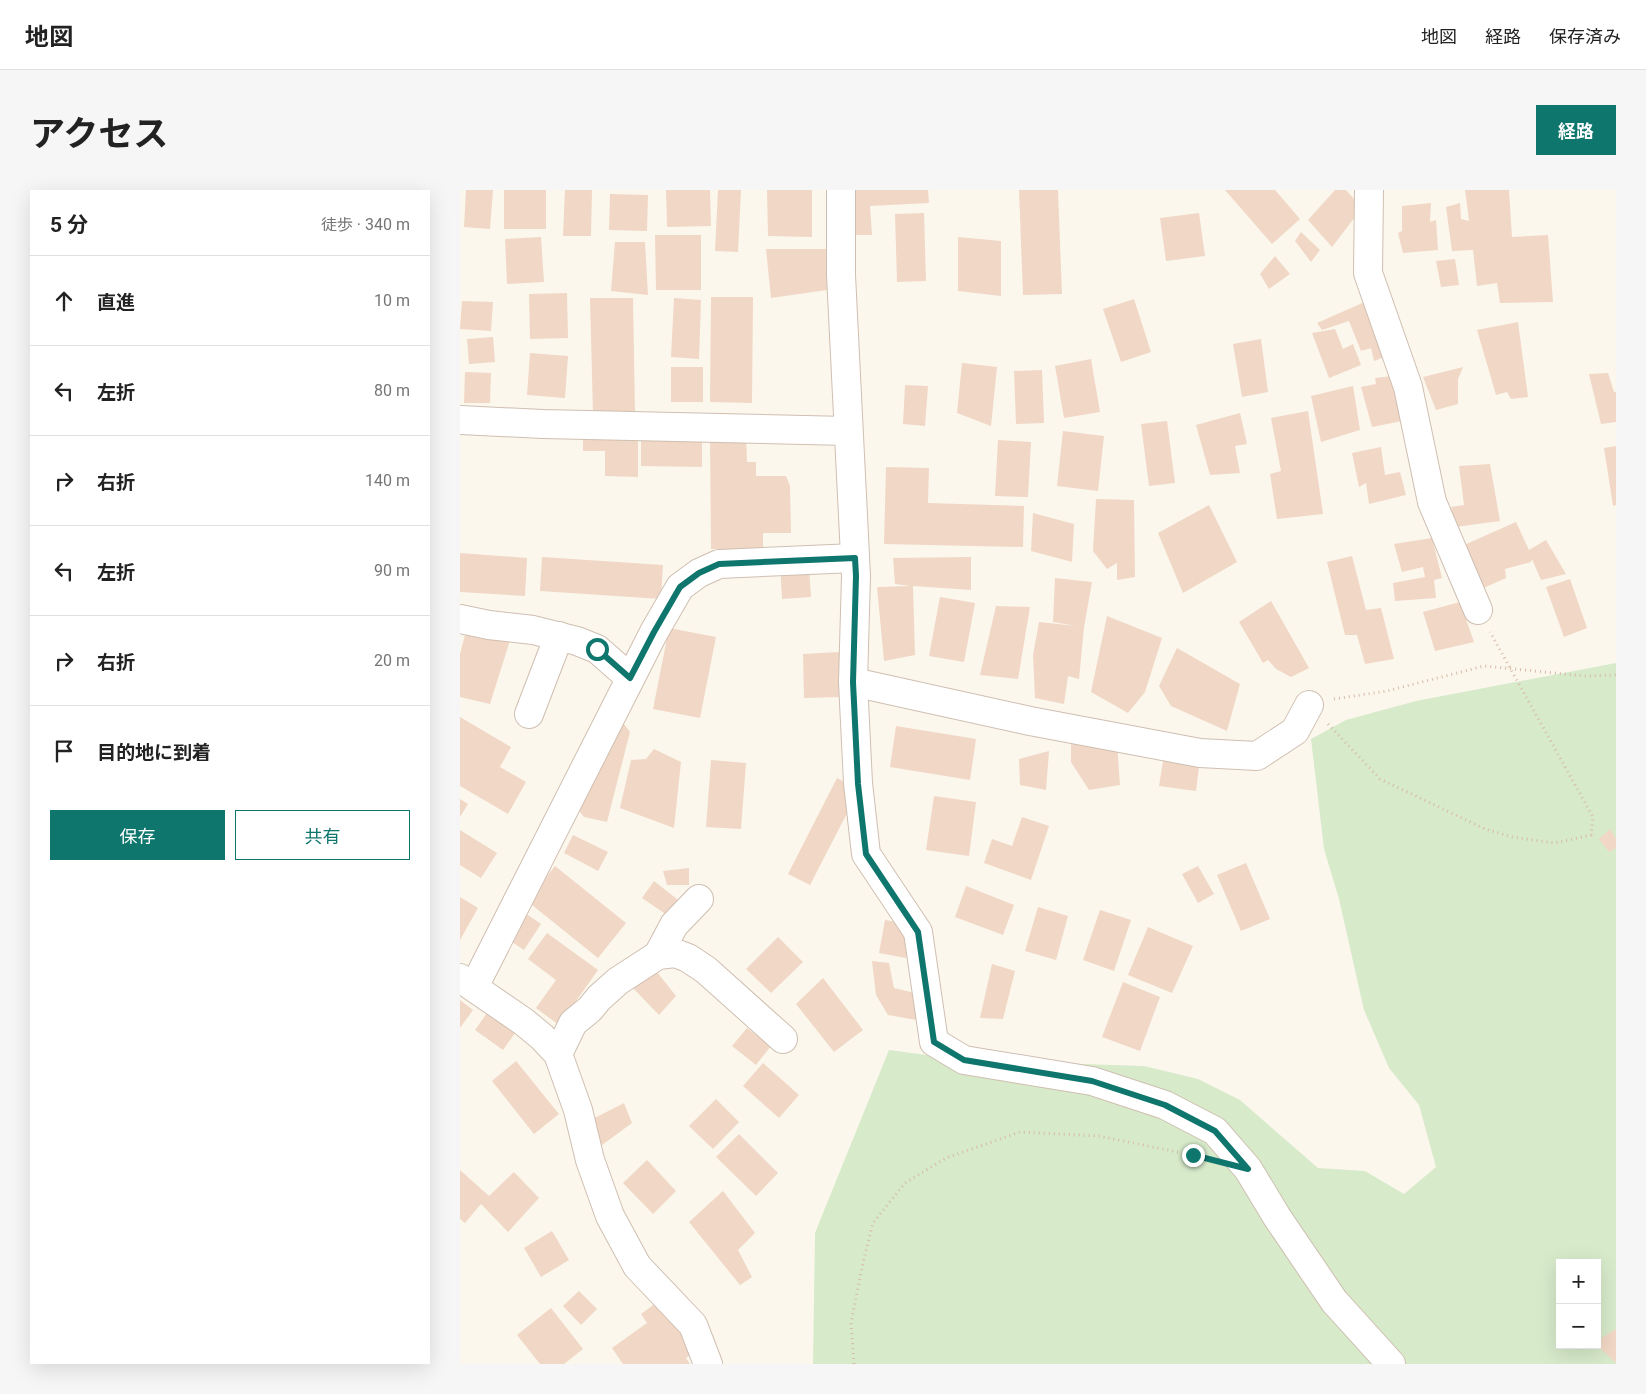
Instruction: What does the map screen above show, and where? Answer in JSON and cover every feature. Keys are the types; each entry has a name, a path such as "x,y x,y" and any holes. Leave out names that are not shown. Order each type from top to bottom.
{"street":[{"path":"841,190 841,275 847,431 856,576 853,682 858,784 866,854 918,932 934,1042 964,1060 1092,1081 1165,1105 1215,1131 1248,1169 1277,1217 1334,1301 1390,1364"},
{"path":"1369,190 1368,273 1408,387 1432,502 1478,610"},
{"path":"460,420 543,424 847,431"},
{"path":"708,1364 693,1325 637,1266 610,1216 590,1160 578,1110 558,1054 542,1037 467,982 654,632 680,587 699,573 719,564 855,558"},
{"path":"460,619 489,625 533,630 559,636 597,649 630,678"},
{"path":"529,714 559,636"},
{"path":"853,682 1030,721 1210,754 1257,756 1296,732 1309,705"},
{"path":"658,955 674,924 699,899"},
{"path":"558,1054 573,1023 618,981 658,955 675,953 688,958 706,970 783,1039"}],"path":[{"path":"1309,705 1380,779 1485,829 1512,837 1555,843 1591,835 1593,817 1478,610"},
{"path":"1309,705 1358,694 1387,691 1484,666 1584,676 1616,675"},
{"path":"854,1364 851,1323 873,1223 905,1183 946,1158 1020,1132 1099,1136 1193,1155 1248,1169"}],"green space":[{"path":"1616,663 1616,1364 813,1364 815,1233 889,1050 964,1060 1144,1066 1198,1079 1240,1100 1318,1168 1365,1171 1404,1194 1436,1167 1419,1105 1389,1068 1364,1010 1339,899 1324,849 1311,739 1346,720 1416,701"}],"building":[{"path":"466,190 493,190 490,229 464,227"},
{"path":"504,190 546,190 546,229 504,229"},
{"path":"565,190 592,190 591,236 563,236"},
{"path":"666,190 710,190 711,226 667,227"},
{"path":"718,190 741,190 738,252 715,251"},
{"path":"767,190 812,190 812,237 768,236"},
{"path":"848,190 928,190 929,203 870,206 872,235 851,235"},
{"path":"1019,190 1058,190 1062,294 1023,295"},
{"path":"1225,190 1275,190 1300,219 1272,244"},
{"path":"1335,190 1346,190 1362,208 1332,247 1308,220"},
{"path":"1465,190 1509,190 1512,237 1548,235 1553,302 1500,303 1497,283 1477,286 1473,250 1452,251 1446,207 1460,203 1461,219 1469,221"},
{"path":"610,194 648,195 647,231 609,230"},
{"path":"1431,203 1430,222 1436,220 1438,250 1403,253 1398,233 1402,231 1402,206"},
{"path":"924,213 926,281 897,282 895,214"},
{"path":"1199,213 1205,256 1166,261 1160,218"},
{"path":"1301,232 1320,250 1311,262 1295,241"},
{"path":"655,235 701,235 701,290 656,290"},
{"path":"541,237 544,282 507,284 505,239"},
{"path":"958,237 1001,241 1001,296 958,291"},
{"path":"615,242 645,242 648,295 611,291"},
{"path":"766,249 833,249 834,289 771,298"},
{"path":"1275,256 1290,274 1269,289 1260,274"},
{"path":"1455,259 1459,285 1441,287 1436,261"},
{"path":"567,293 568,338 530,339 529,294"},
{"path":"711,297 753,297 752,403 710,402"},
{"path":"590,298 633,298 635,413 593,414"},
{"path":"674,298 701,300 699,359 671,357"},
{"path":"1134,299 1151,352 1121,362 1103,309"},
{"path":"1369,300 1390,355 1374,361 1371,348 1361,351 1349,321 1322,330 1317,323"},
{"path":"462,301 493,302 491,331 460,329"},
{"path":"1518,322 1528,397 1511,399 1507,392 1496,395 1477,330"},
{"path":"1335,329 1343,349 1353,344 1361,365 1329,378 1312,333"},
{"path":"493,337 495,362 469,364 467,339"},
{"path":"1261,339 1268,392 1242,397 1233,344"},
{"path":"530,353 568,356 565,398 527,395"},
{"path":"1091,359 1100,412 1064,418 1055,366"},
{"path":"962,363 997,367 991,426 957,413"},
{"path":"671,367 703,367 703,402 671,402"},
{"path":"1463,367 1458,379 1458,404 1436,410 1423,377"},
{"path":"1042,370 1044,423 1016,424 1014,371"},
{"path":"465,372 491,373 490,403 464,403"},
{"path":"1608,373 1614,392 1616,392 1616,422 1601,424 1589,374"},
{"path":"1392,376 1402,421 1372,427 1361,387 1376,384 1375,378"},
{"path":"905,385 928,386 925,426 903,424"},
{"path":"1353,386 1360,430 1321,442 1311,396"},
{"path":"1308,411 1323,514 1277,519 1270,474 1281,471 1271,418"},
{"path":"1240,413 1247,444 1235,446 1240,473 1210,475 1196,425"},
{"path":"1167,421 1175,483 1149,486 1141,424"},
{"path":"583,430 638,430 638,477 605,476 605,451 583,451"},
{"path":"1063,431 1104,436 1098,491 1057,486"},
{"path":"641,432 702,433 702,467 641,466"},
{"path":"710,435 746,435 747,462 756,462 756,476 786,476 790,486 791,533 763,533 763,549 711,549"},
{"path":"998,440 1031,442 1028,497 995,496"},
{"path":"1616,446 1616,505 1613,506 1604,448"},
{"path":"1381,447 1385,475 1400,472 1406,495 1369,504 1366,483 1359,487 1352,453"},
{"path":"1490,464 1500,521 1455,527 1451,507 1464,505 1459,466"},
{"path":"886,467 929,468 928,503 1024,506 1023,547 884,544"},
{"path":"1096,499 1134,500 1135,577 1117,580 1117,563 1107,569 1093,551"},
{"path":"1209,505 1237,562 1183,593 1158,533"},
{"path":"1033,513 1074,524 1072,562 1031,551"},
{"path":"1516,522 1529,550 1546,540 1566,574 1541,580 1532,559 1531,562 1505,569 1506,578 1479,590 1464,545"},
{"path":"1432,538 1442,578 1434,580 1436,598 1395,601 1393,583 1425,577 1423,567 1402,572 1394,544"},
{"path":"460,553 527,558 525,596 460,592"},
{"path":"1352,556 1366,610 1381,608 1394,659 1365,664 1357,635 1345,635 1327,562"},
{"path":"542,557 663,565 661,599 540,591"},
{"path":"971,557 971,590 913,586 915,655 884,661 877,587 910,586 895,584 893,558"},
{"path":"780,561 809,568 811,597 782,599"},
{"path":"1055,578 1092,582 1084,627 1079,679 1068,676 1064,704 1035,698 1033,655 1039,622 1076,626 1053,622"},
{"path":"1570,579 1587,628 1564,637 1546,587"},
{"path":"940,597 975,603 964,662 929,656"},
{"path":"1271,601 1309,668 1291,677 1276,669 1268,660 1263,663 1239,622"},
{"path":"1460,602 1474,642 1435,651 1423,612"},
{"path":"996,606 1030,607 1018,679 980,675"},
{"path":"1107,616 1162,638 1145,692 1128,713 1091,692"},
{"path":"669,628 716,637 700,718 653,709"},
{"path":"484,630 511,637 490,704 460,697 460,654 465,635 483,639"},
{"path":"1177,648 1240,684 1227,731 1171,706 1159,686"},
{"path":"839,652 841,697 804,698 803,654"},
{"path":"617,715 630,732 607,822 584,817 569,798"},
{"path":"460,717 511,747 500,767 526,782 508,814 460,786"},
{"path":"896,726 976,739 970,780 890,767"},
{"path":"1071,734 1117,742 1120,785 1089,790 1071,762"},
{"path":"654,749 681,762 674,828 620,808 631,760 646,759"},
{"path":"1049,751 1046,790 1020,785 1019,759"},
{"path":"711,760 746,763 741,829 706,827"},
{"path":"1163,761 1199,767 1196,791 1159,786"},
{"path":"837,778 859,790 810,885 788,874"},
{"path":"934,796 976,802 969,856 926,850"},
{"path":"460,799 468,804 460,817"},
{"path":"1022,817 1049,826 1031,880 984,863 992,839 1012,846"},
{"path":"1610,829 1616,839 1616,848 1609,852 1599,839"},
{"path":"460,830 497,853 481,878 460,865"},
{"path":"573,835 608,852 598,871 564,853"},
{"path":"1246,863 1270,919 1241,931 1217,875"},
{"path":"555,866 626,923 598,958 527,901"},
{"path":"1198,866 1214,894 1198,903 1182,874"},
{"path":"689,868 689,885 667,885 663,871"},
{"path":"654,881 682,903 670,917 642,898"},
{"path":"966,886 1014,905 1003,935 955,917"},
{"path":"460,897 478,908 460,940"},
{"path":"1038,907 1068,916 1056,960 1025,951"},
{"path":"518,908 541,924 524,950 500,934"},
{"path":"1100,910 1131,920 1114,971 1083,960"},
{"path":"885,920 913,925 906,958 879,953"},
{"path":"1148,927 1193,946 1172,993 1128,975"},
{"path":"547,933 598,970 559,1025 536,1008 556,980 528,959"},
{"path":"778,937 803,962 771,993 746,969"},
{"path":"872,961 889,963 894,988 915,993 916,1020 888,1015 876,995"},
{"path":"992,964 1015,971 1003,1019 980,1018"},
{"path":"653,967 676,996 659,1015 630,985"},
{"path":"823,978 863,1030 834,1052 796,1004"},
{"path":"1123,982 1160,997 1140,1051 1102,1037"},
{"path":"460,1000 473,1010 460,1028"},
{"path":"487,1013 515,1033 503,1050 475,1030"},
{"path":"747,1028 771,1046 756,1065 732,1046"},
{"path":"516,1061 559,1114 534,1134 492,1081"},
{"path":"763,1063 799,1095 779,1118 743,1086"},
{"path":"716,1099 739,1122 713,1149 689,1126"},
{"path":"624,1103 632,1123 602,1145 585,1123"},
{"path":"739,1134 778,1173 756,1196 716,1157"},
{"path":"647,1160 676,1191 653,1214 623,1183"},
{"path":"460,1170 489,1196 514,1172 539,1198 508,1232 481,1204 465,1223 460,1219"},
{"path":"723,1191 755,1233 738,1250 752,1277 740,1285 689,1222"},
{"path":"552,1231 569,1260 541,1277 524,1248"},
{"path":"579,1291 597,1309 581,1325 563,1306"},
{"path":"660,1300 696,1351 686,1358 690,1364 623,1364 612,1348 647,1323 641,1314"},
{"path":"551,1308 583,1349 564,1364 540,1364 517,1335"},
{"path":"1616,1329 1616,1363 1601,1349 1601,1338"}],"route":[{"path":"597,649 630,678 680,587 699,573 719,564 855,558 853,682 858,784 866,854 918,932 934,1042 964,1060 1092,1081 1165,1105 1215,1131 1248,1169 1193,1155"}]}
